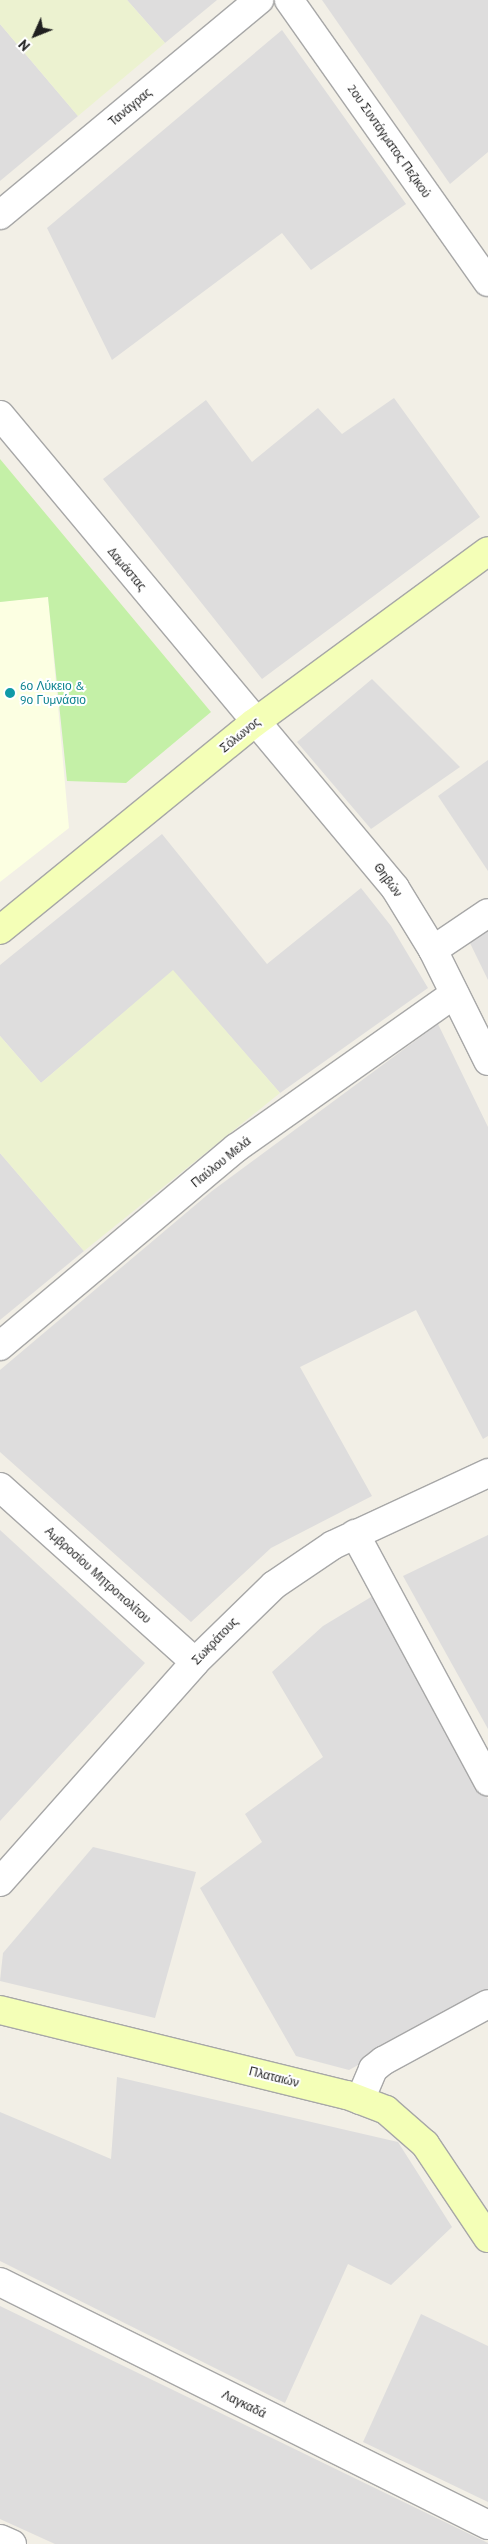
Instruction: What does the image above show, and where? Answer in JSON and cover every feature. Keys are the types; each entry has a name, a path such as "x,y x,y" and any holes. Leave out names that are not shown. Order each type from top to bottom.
{"street":[{"name":"Τανάγρας","path":"0,215 259,0"},
{"name":"2ου Συντάγματος Πεζικού","path":"289,0 488,282"},
{"name":"Δαμάστας","path":"0,415 254,722"},
{"name":"Σόλωνος","path":"0,930 254,722 488,551"},
{"name":"Θηβών","path":"254,722 395,888 433,950 488,1061"},
{"path":"433,950 488,913"},
{"name":"Παύλου Μελά","path":"0,1346 236,1148 454,994"},
{"name":"Σωκράτους","path":"0,1882 195,1662 274,1585 355,1534 488,1473"},
{"name":"Αμβροσίου Μητροπολίτου","path":"0,1487 195,1662"},
{"path":"355,1534 488,1780"},
{"path":"360,2100 373,2069 383,2061 488,2004"},
{"name":"Πλαταιών","path":"0,2010 360,2100 386,2110 409,2127 488,2238"},
{"name":"Λαγκαδά","path":"0,2282 488,2525"},
{"path":"0,2538 12,2544"}],"shaded area":[{"path":"0,0 127,0 165,43 78,116 0,24"},
{"path":"127,0 217,0 165,43"},
{"path":"322,0 488,0 488,152 450,184"},
{"path":"0,24 78,116 0,181"},
{"path":"282,30 406,204 311,270 282,233 112,360 47,228"},
{"path":"394,398 480,517 262,679 103,479 206,400 252,462 318,408 342,434"},
{"path":"48,596 69,828 0,882 0,602"},
{"path":"372,679 460,767 371,829 297,742"},
{"path":"488,760 488,871 438,796"},
{"path":"162,834 267,964 361,888 391,926 428,988 280,1093 173,971 41,1083 0,1036 0,965"},
{"path":"488,928 488,980 469,941"},
{"path":"173,970 280,1093 84,1251 0,1153 0,1036 41,1083"},
{"path":"438,1024 488,1127 488,1436 483,1439 416,1310 300,1367 372,1496 271,1548 191,1622 0,1452 0,1370 212,1191"},
{"path":"0,1153 84,1251 0,1320"},
{"path":"0,1530 145,1663 0,1821"},
{"path":"488,1535 488,1729 403,1576"},
{"path":"376,1594 488,1799 488,1994 349,2070 296,2056 200,1888 262,1842 245,1814 323,1757 272,1672 323,1626"},
{"path":"93,1847 196,1872 155,2018 0,1981 3,1953"},
{"path":"117,2077 398,2142 452,2227 391,2285 348,2264 285,2403 0,2261 0,2112 111,2159"},
{"path":"0,2306 488,2544 55,2544 0,2519"},
{"path":"421,2314 488,2346 488,2502 363,2442"}],"green space":[{"path":"0,459 211,712 126,783 67,781 48,597 0,602"}],"place":[{"name":"6ο Λύκειο & 9ο Γυμνάσιο","path":"10,693"}]}
